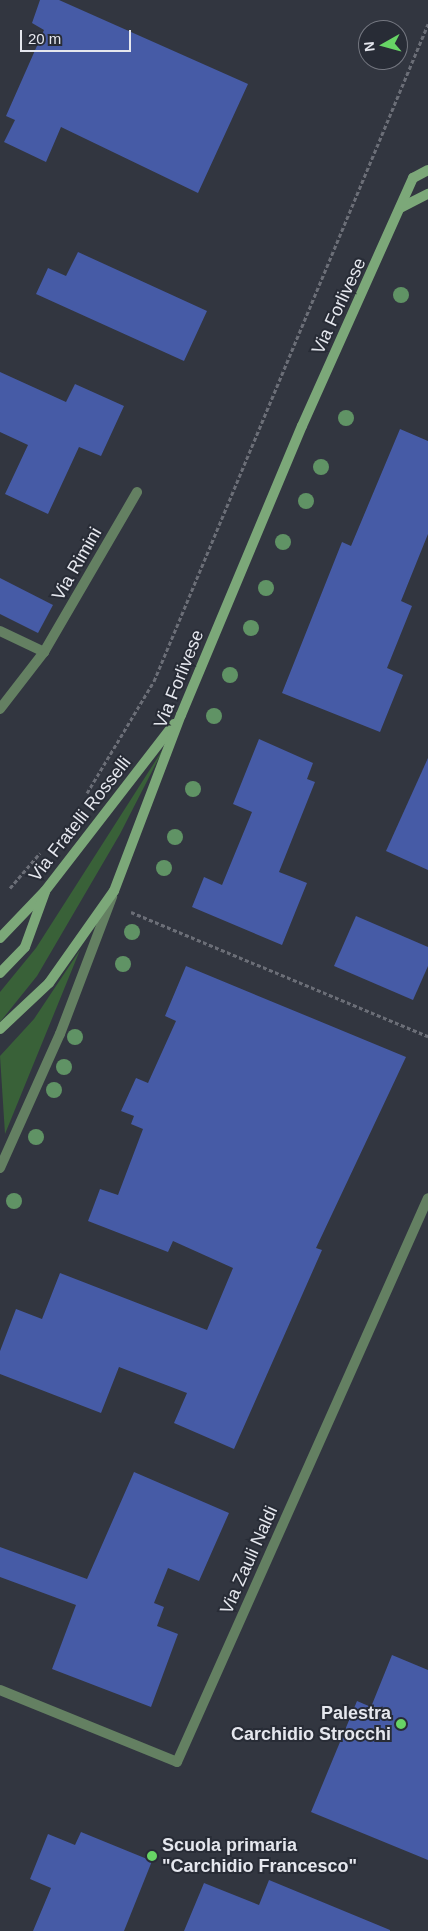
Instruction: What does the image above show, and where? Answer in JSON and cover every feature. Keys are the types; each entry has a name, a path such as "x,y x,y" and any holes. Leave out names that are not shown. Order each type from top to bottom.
{"main road":[{"name":"Via Forlivese","path":"114,891 181,715 302,426 402,208 413,178 428,170"},
{"path":"402,208 428,194"},
{"name":"Via Fratelli Rosselli","path":"0,938 45,891 181,715"},
{"path":"0,974 26,947 45,891"},
{"path":"0,1029 49,982 114,891"}],"street":[{"name":"Via Rimini","path":"0,709 44,652 137,492"},
{"path":"0,630 44,652"},
{"name":"Via Forlivese","path":"0,1168 60,1034 114,891"},
{"name":"Via Zauli Naldi","path":"0,1690 177,1762 428,1198"}],"path":[{"path":"81,802 154,681 428,24"},
{"path":"6,893 44,848"},
{"path":"127,910 428,1036"}],"green space":[{"path":"165,746 120,834 37,976 0,1022 0,992 36,948"},
{"path":"80,950 5,1134 0,1056 34,1019"}],"building":[{"path":"40,0 59,0 248,84 198,193 61,127 46,162 4,142 15,120 6,116 44,30 32,23"},
{"path":"78,252 207,311 184,361 36,294 48,268 66,276"},
{"path":"0,372 66,402 75,384 124,406 101,456 79,447 48,514 5,494 28,445 0,432"},
{"path":"400,429 428,441 428,534 401,601 412,606 387,668 403,675 380,732 282,693 342,542 351,546"},
{"path":"0,578 53,605 38,633 0,614"},
{"path":"259,739 313,763 307,779 315,782 279,872 307,883 282,945 192,907 204,877 222,885 252,812 233,804"},
{"path":"428,758 428,870 386,851"},
{"path":"356,916 428,947 428,966 413,1000 334,966"},
{"path":"186,966 406,1057 316,1248 322,1250 234,1449 174,1423 187,1393 119,1367 101,1413 0,1374 0,1351 16,1309 42,1319 60,1273 207,1330 233,1268 173,1241 168,1252 88,1221 100,1189 118,1195 143,1129 131,1124 134,1116 121,1111 136,1078 148,1083 176,1021 165,1016"},
{"path":"134,1472 229,1513 199,1581 168,1568 154,1603 164,1607 157,1626 178,1634 151,1707 52,1669 76,1605 0,1577 0,1547 87,1579"},
{"path":"392,1655 428,1670 428,1860 311,1812 357,1701 371,1707"},
{"path":"81,1832 152,1861 124,1931 33,1931 51,1888 30,1879 48,1834 75,1845"},
{"path":"269,1880 390,1931 184,1931 204,1883 259,1905"}],"place":[{"name":"Palestra Carchidio Strocchi","path":"401,1724"},
{"name":"Scuola primaria \"Carchidio Francesco\"","path":"152,1856"}]}
